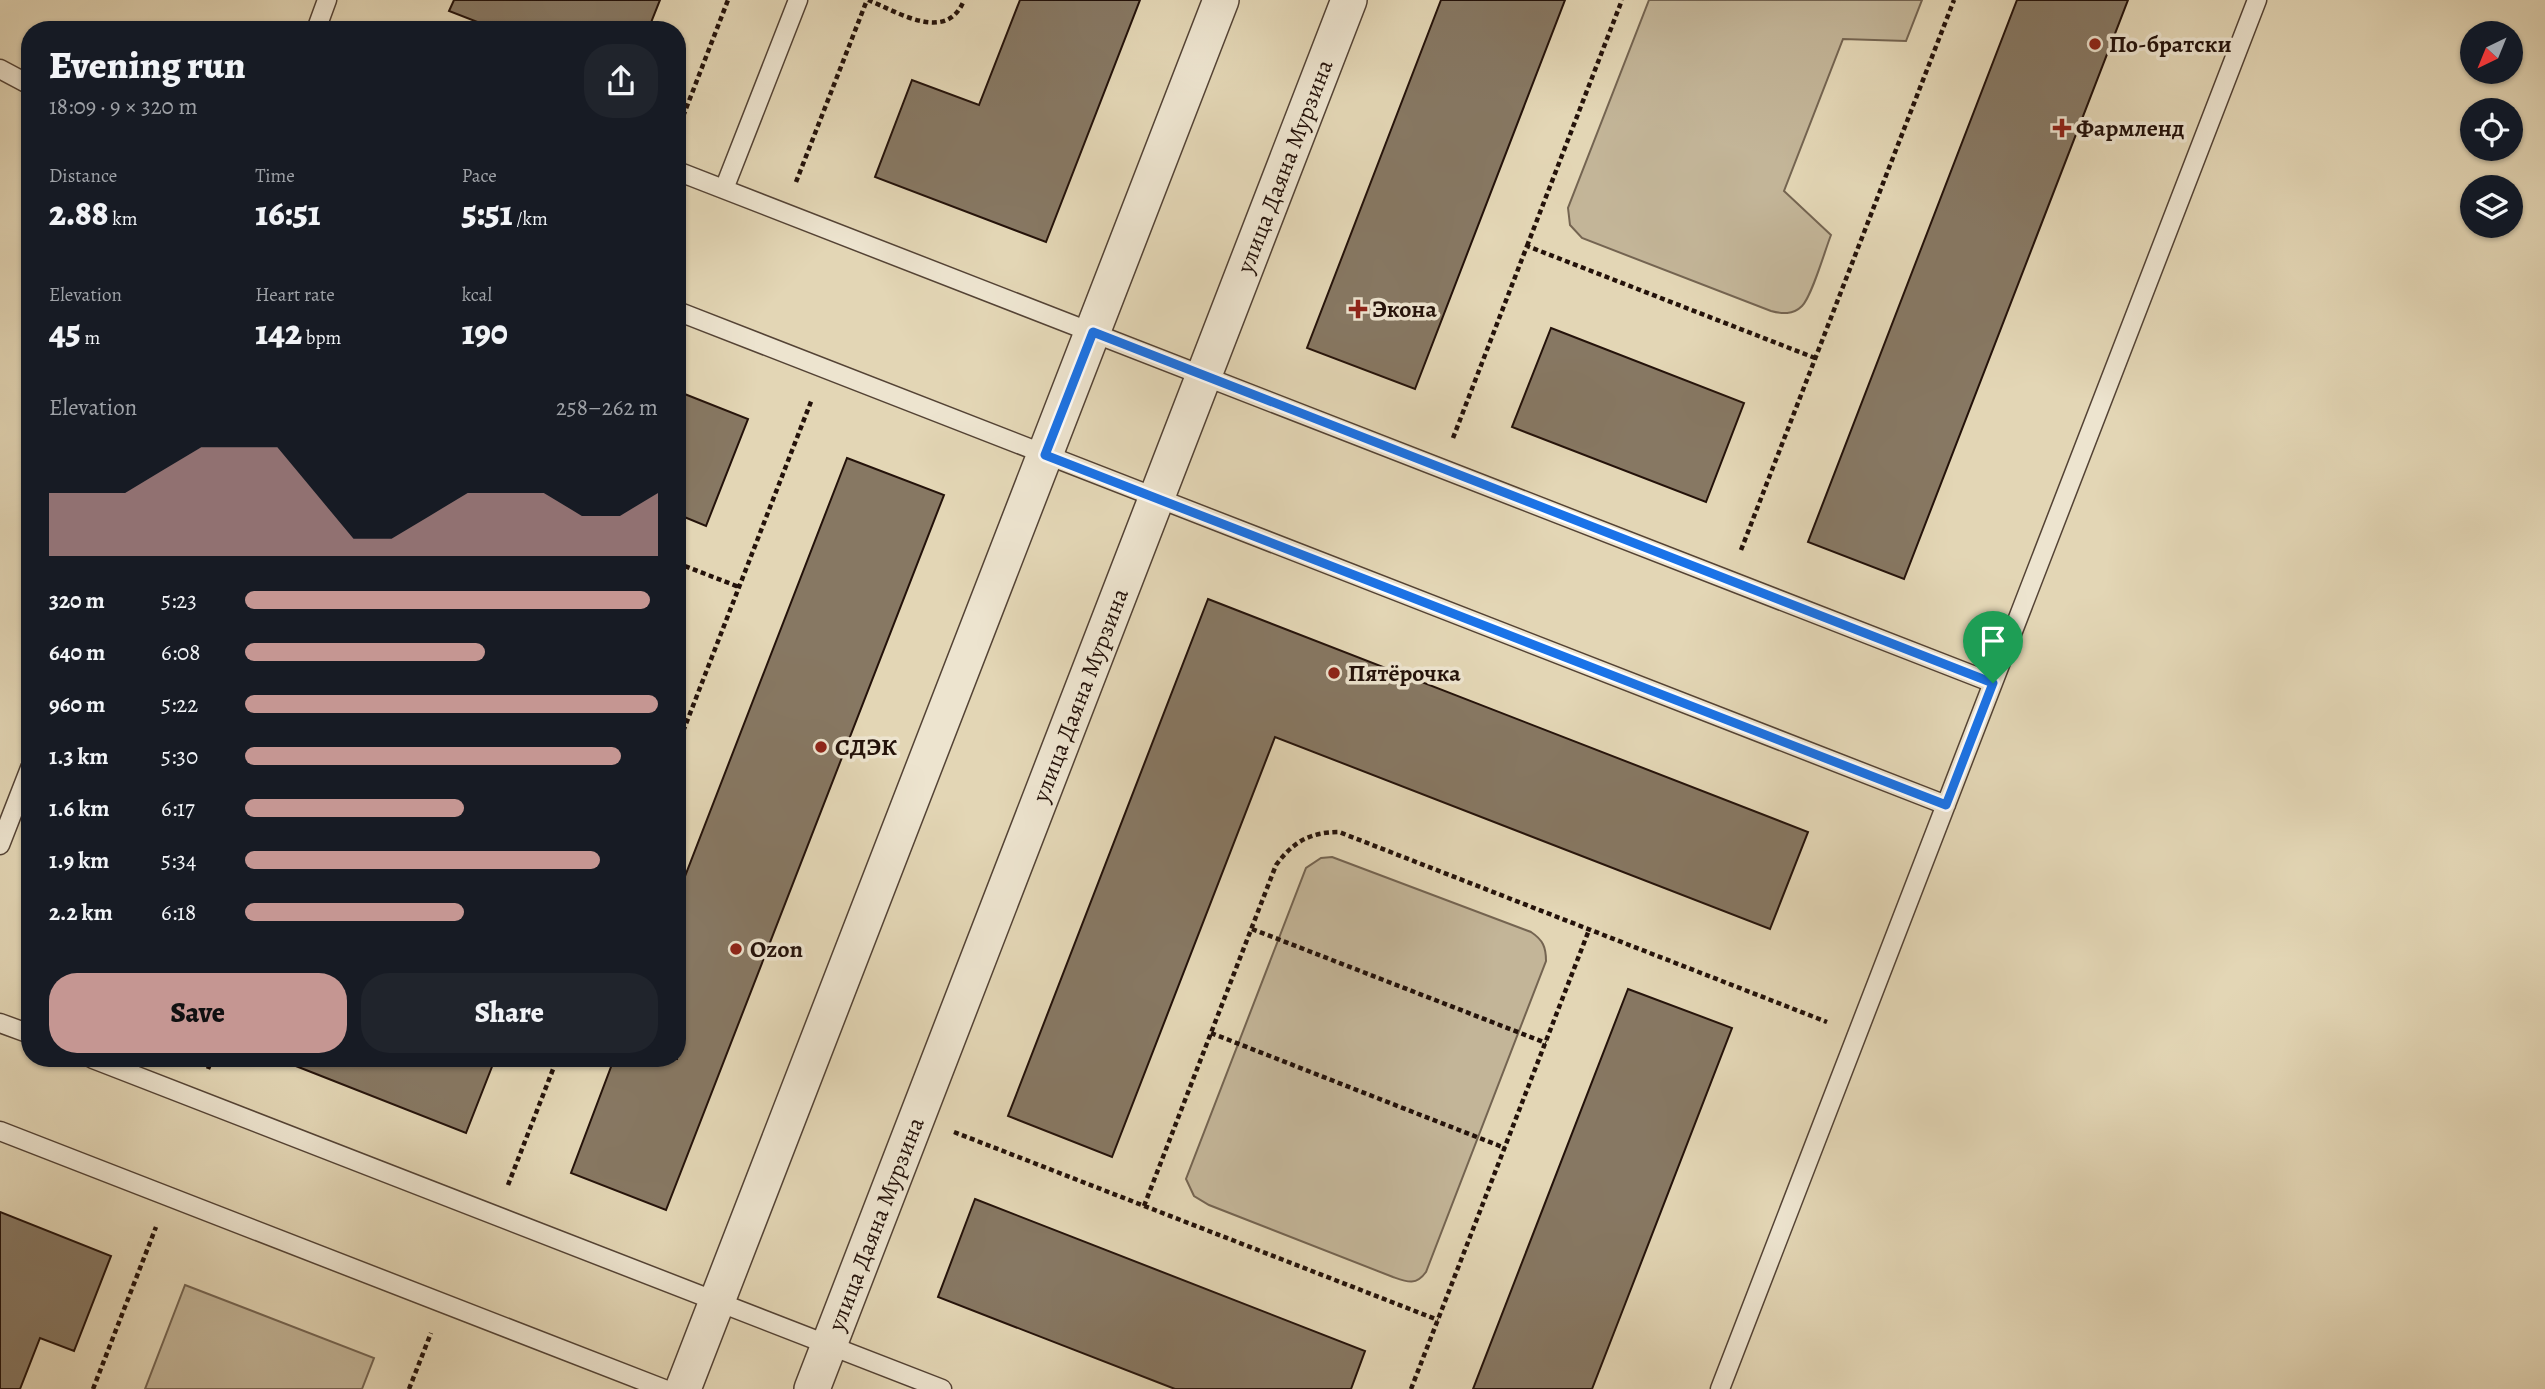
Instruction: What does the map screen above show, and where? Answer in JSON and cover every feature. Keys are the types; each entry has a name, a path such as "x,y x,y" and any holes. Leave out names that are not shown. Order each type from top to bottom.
{"street":[{"path":"683,1389 1221,0"},
{"name":"улица Даяна Мурзина","path":"812,1389 1349,0"}],"lane":[{"path":"319,21 327,0"},
{"path":"724,189 797,0"},
{"path":"1720,1389 2257,0"},
{"path":"0,69 21,80"},
{"path":"686,174 1993,683"},
{"path":"686,314 1946,805"},
{"path":"0,845 21,791"},
{"path":"0,1023 21,1031"},
{"path":"114,1067 942,1389"},
{"path":"0,1131 664,1389"}],"path":[{"path":"686,109 728,0"},
{"path":"784,213 867,0 925,23 939,24 954,17 964,0"},
{"path":"1464,409 1622,0"},
{"path":"1752,520 1954,0"},
{"path":"1527,246 1815,358"},
{"path":"686,724 824,368"},
{"path":"686,566 739,587"},
{"path":"1144,1206 1276,865 1288,849 1312,835 1339,832 1858,1033"},
{"path":"1252,929 1546,1043"},
{"path":"1411,1389 1589,929"},
{"path":"1211,1033 1504,1148"},
{"path":"520,1153 554,1067"},
{"path":"995,1148 1438,1320"},
{"path":"93,1389 168,1197"},
{"path":"409,1389 442,1303"}],"shaded area":[{"path":"1649,0 1922,0 1906,41 1843,39 1784,191 1831,235 1810,293 1802,306 1795,311 1771,311 1582,238 1570,225 1568,208"},
{"path":"1332,857 1531,932 1541,941 1545,952 1546,961 1426,1272 1415,1281 1393,1277 1209,1205 1194,1196 1186,1179 1306,868 1321,858"},
{"path":"185,1285 374,1358 362,1389 145,1389"}],"building":[{"path":"454,0 660,0 652,21 475,21 449,11"},
{"path":"1020,0 1140,0 1046,242 875,177 912,80 979,105"},
{"path":"1441,0 1565,0 1415,389 1307,348"},
{"path":"2017,0 2128,0 1904,579 1808,542"},
{"path":"1551,328 1744,403 1706,502 1512,427"},
{"path":"686,395 748,419 706,526 686,518"},
{"path":"847,458 944,495 666,1210 571,1173 611,1067 686,1067 686,874"},
{"path":"1208,599 1808,832 1770,929 1275,737 1112,1157 1008,1116"},
{"path":"1628,989 1732,1028 1622,1312 1592,1389 1473,1389"},
{"path":"298,1067 492,1067 466,1133"},
{"path":"975,1199 1365,1351 1351,1389 1175,1389 938,1297"},
{"path":"0,1212 111,1256 74,1351 40,1338 20,1389 0,1389"}],"place":[{"name":"По-братски","path":"2095,44"},
{"name":"Фармленд","path":"2062,128"},
{"name":"Экона","path":"1358,309"},
{"name":"Пятёрочка","path":"1334,673"},
{"name":"СДЭК","path":"821,747"},
{"name":"Ozon","path":"736,949"}],"route":[{"path":"1093,332 1993,683 1946,805 1045,455 1093,332"}]}
